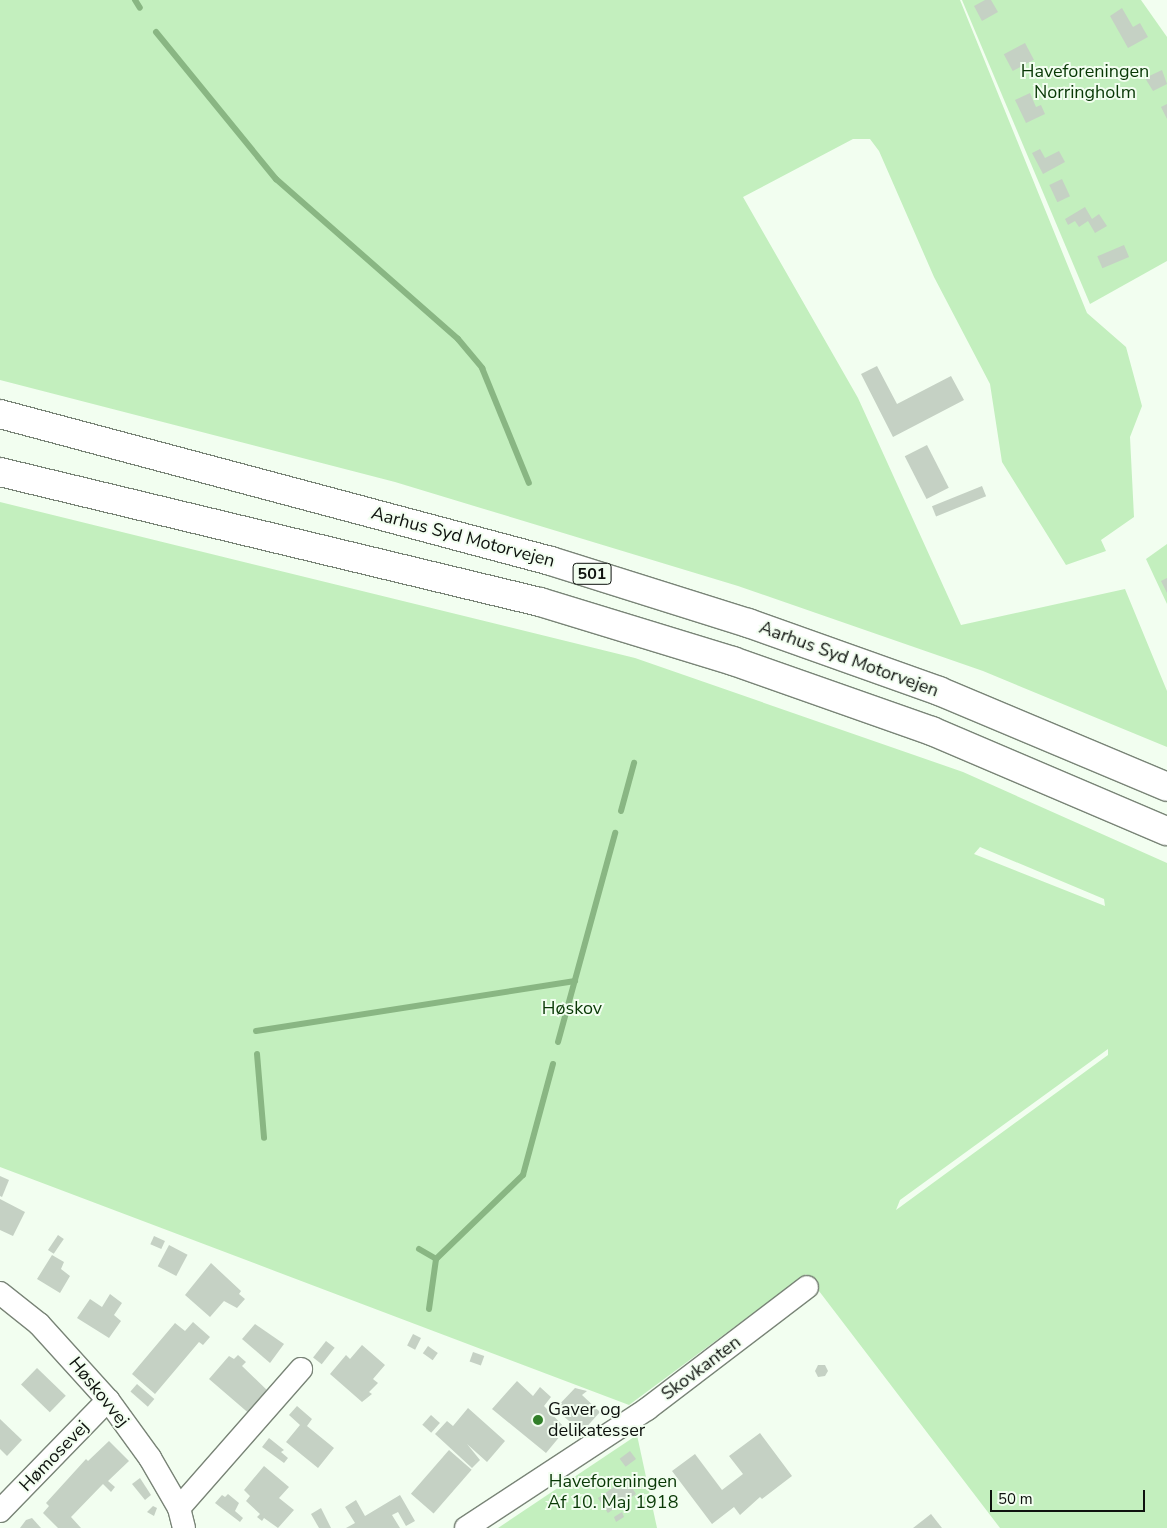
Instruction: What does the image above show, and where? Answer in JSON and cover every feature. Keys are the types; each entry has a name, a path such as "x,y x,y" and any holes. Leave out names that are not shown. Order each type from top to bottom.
{"highway":[{"name":"Aarhus Syd Motorvejen","path":"0,414 541,558 748,623 939,691 1167,787"},
{"name":"501","path":"0,472 540,602 724,658 932,731 1167,831"}],"street":[{"name":"Skovkanten","path":"466,1528 647,1408 807,1287"},
{"name":"Høskovvej","path":"0,1293 40,1324 108,1400 150,1458 181,1518 301,1369"},
{"name":"Hømosevej","path":"0,1512 108,1400"}],"green space":[{"path":"0,0 960,0 1087,313 1126,347 1142,406 1130,437 1134,517 1101,540 1106,551 1066,565 1002,462 990,384 934,277 879,151 870,139 853,139 743,197 858,398 961,625 1125,589 1167,691 1167,747 983,671 738,586 395,482 0,380"},
{"name":"Haveforeningen Norringholm","path":"962,0 1141,0 1167,37 1167,261 1090,304"},
{"name":"Høskov","path":"0,502 635,658 963,772 1167,863 1167,1528 1000,1528 806,1274 629,1405 0,1167","holes":["980,847 1104,899 1105,906 974,854","1108,1049 1108,1055 896,1210 900,1200"]},
{"path":"1167,544 1167,604 1146,559"},
{"name":"Haveforeningen Af 10. Maj 1918","path":"637,1435 657,1528 498,1528"}],"building":[{"path":"985,0 991,0 998,12 982,21 974,6"},
{"path":"1122,8 1133,27 1140,23 1148,37 1128,48 1110,16"},
{"path":"1025,43 1034,60 1013,71 1004,54"},
{"path":"1162,70 1167,84 1153,91 1145,78"},
{"path":"1030,93 1036,107 1041,105 1045,114 1026,123 1015,100"},
{"path":"1167,104 1167,119 1161,107"},
{"path":"1040,149 1045,158 1059,151 1065,162 1043,174 1032,153"},
{"path":"1062,179 1070,196 1057,202 1049,185"},
{"path":"1085,207 1092,219 1099,214 1107,226 1095,233 1088,221 1079,227 1075,221 1068,225 1065,219"},
{"path":"1124,245 1129,257 1102,268 1097,256"},
{"path":"877,366 897,404 951,376 964,400 893,437 861,374"},
{"path":"927,445 949,488 927,499 905,456"},
{"path":"982,486 986,496 936,516 932,506"},
{"path":"1167,578 1167,593 1161,581"},
{"path":"0,1176 9,1180 2,1197 0,1196"},
{"path":"0,1199 25,1212 13,1236 0,1230"},
{"path":"58,1235 64,1239 54,1254 48,1250"},
{"path":"154,1236 165,1241 161,1249 150,1244"},
{"path":"169,1245 188,1255 176,1276 158,1266"},
{"path":"52,1255 64,1262 61,1269 70,1276 60,1293 37,1279"},
{"path":"211,1263 241,1291 239,1294 245,1299 237,1308 224,1301 210,1317 185,1295"},
{"path":"110,1294 122,1303 114,1315 121,1321 109,1338 77,1318 90,1299 102,1307"},
{"path":"193,1322 210,1337 203,1345 199,1342 155,1394 132,1374 175,1323 185,1331"},
{"path":"255,1324 284,1344 270,1363 242,1339"},
{"path":"413,1334 421,1338 415,1350 407,1346"},
{"path":"326,1341 335,1348 322,1364 313,1358"},
{"path":"362,1345 385,1365 373,1379 378,1383 369,1392 372,1394 362,1402 330,1374 346,1355 350,1359"},
{"path":"428,1346 438,1353 433,1360 423,1353"},
{"path":"473,1352 484,1356 481,1366 470,1361"},
{"path":"238,1355 246,1362 242,1366 271,1394 252,1416 209,1379 229,1356 234,1359"},
{"path":"818,1365 825,1365 828,1371 825,1376 818,1377 815,1371"},
{"path":"37,1368 66,1396 50,1412 21,1385"},
{"path":"517,1381 533,1396 540,1387 551,1397 544,1406 566,1429 546,1453 492,1409"},
{"path":"137,1384 154,1399 148,1407 130,1392"},
{"path":"575,1388 587,1391 582,1395 600,1412 582,1432 555,1409"},
{"path":"297,1406 312,1419 307,1426 334,1448 318,1468 286,1442 300,1425 289,1415"},
{"path":"468,1408 505,1441 487,1462 467,1444 480,1460 472,1468 435,1434 447,1421 453,1426"},
{"path":"431,1415 440,1423 431,1433 422,1425"},
{"path":"0,1419 22,1440 7,1456 0,1449"},
{"path":"760,1433 792,1476 762,1499 760,1497 740,1515 734,1507 712,1524 672,1471 695,1454 722,1490 743,1474 729,1456"},
{"path":"269,1438 284,1450 281,1452 288,1458 284,1463 262,1447"},
{"path":"109,1441 129,1461 108,1481 115,1487 111,1492 103,1484 71,1517 81,1528 58,1528 43,1513 49,1506 46,1503 86,1459 88,1461"},
{"path":"449,1450 472,1470 434,1513 411,1494"},
{"path":"630,1451 636,1459 626,1467 620,1459"},
{"path":"264,1466 289,1487 279,1498 294,1510 278,1528 264,1518 262,1521 257,1517 260,1514 246,1501 250,1496 244,1490"},
{"path":"140,1478 151,1495 145,1500 132,1484"},
{"path":"626,1479 636,1494 608,1513 598,1498"},
{"path":"228,1494 239,1503 235,1511 243,1518 240,1522 215,1503 222,1495 225,1497"},
{"path":"400,1495 415,1521 406,1526 398,1512 392,1515 400,1528 346,1528 355,1523 345,1507 356,1500 365,1516"},
{"path":"153,1506 157,1508 154,1516 147,1512"},
{"path":"321,1508 331,1528 319,1528 311,1514"},
{"path":"622,1512 624,1517 616,1522 614,1517"},
{"path":"931,1514 942,1528 913,1528"},
{"path":"32,1518 41,1528 20,1528 26,1520"}],"waterway":[{"path":"135,0 140,8"},
{"path":"156,32 276,179 458,339 482,368 529,483"},
{"path":"621,811 634,763"},
{"path":"558,1042 615,833"},
{"path":"256,1031 575,981"},
{"path":"257,1054 264,1138"},
{"path":"429,1309 436,1259 523,1175 553,1064"},
{"path":"419,1249 436,1259"}],"place":[{"name":"Gaver og delikatesser","path":"538,1420"}]}
